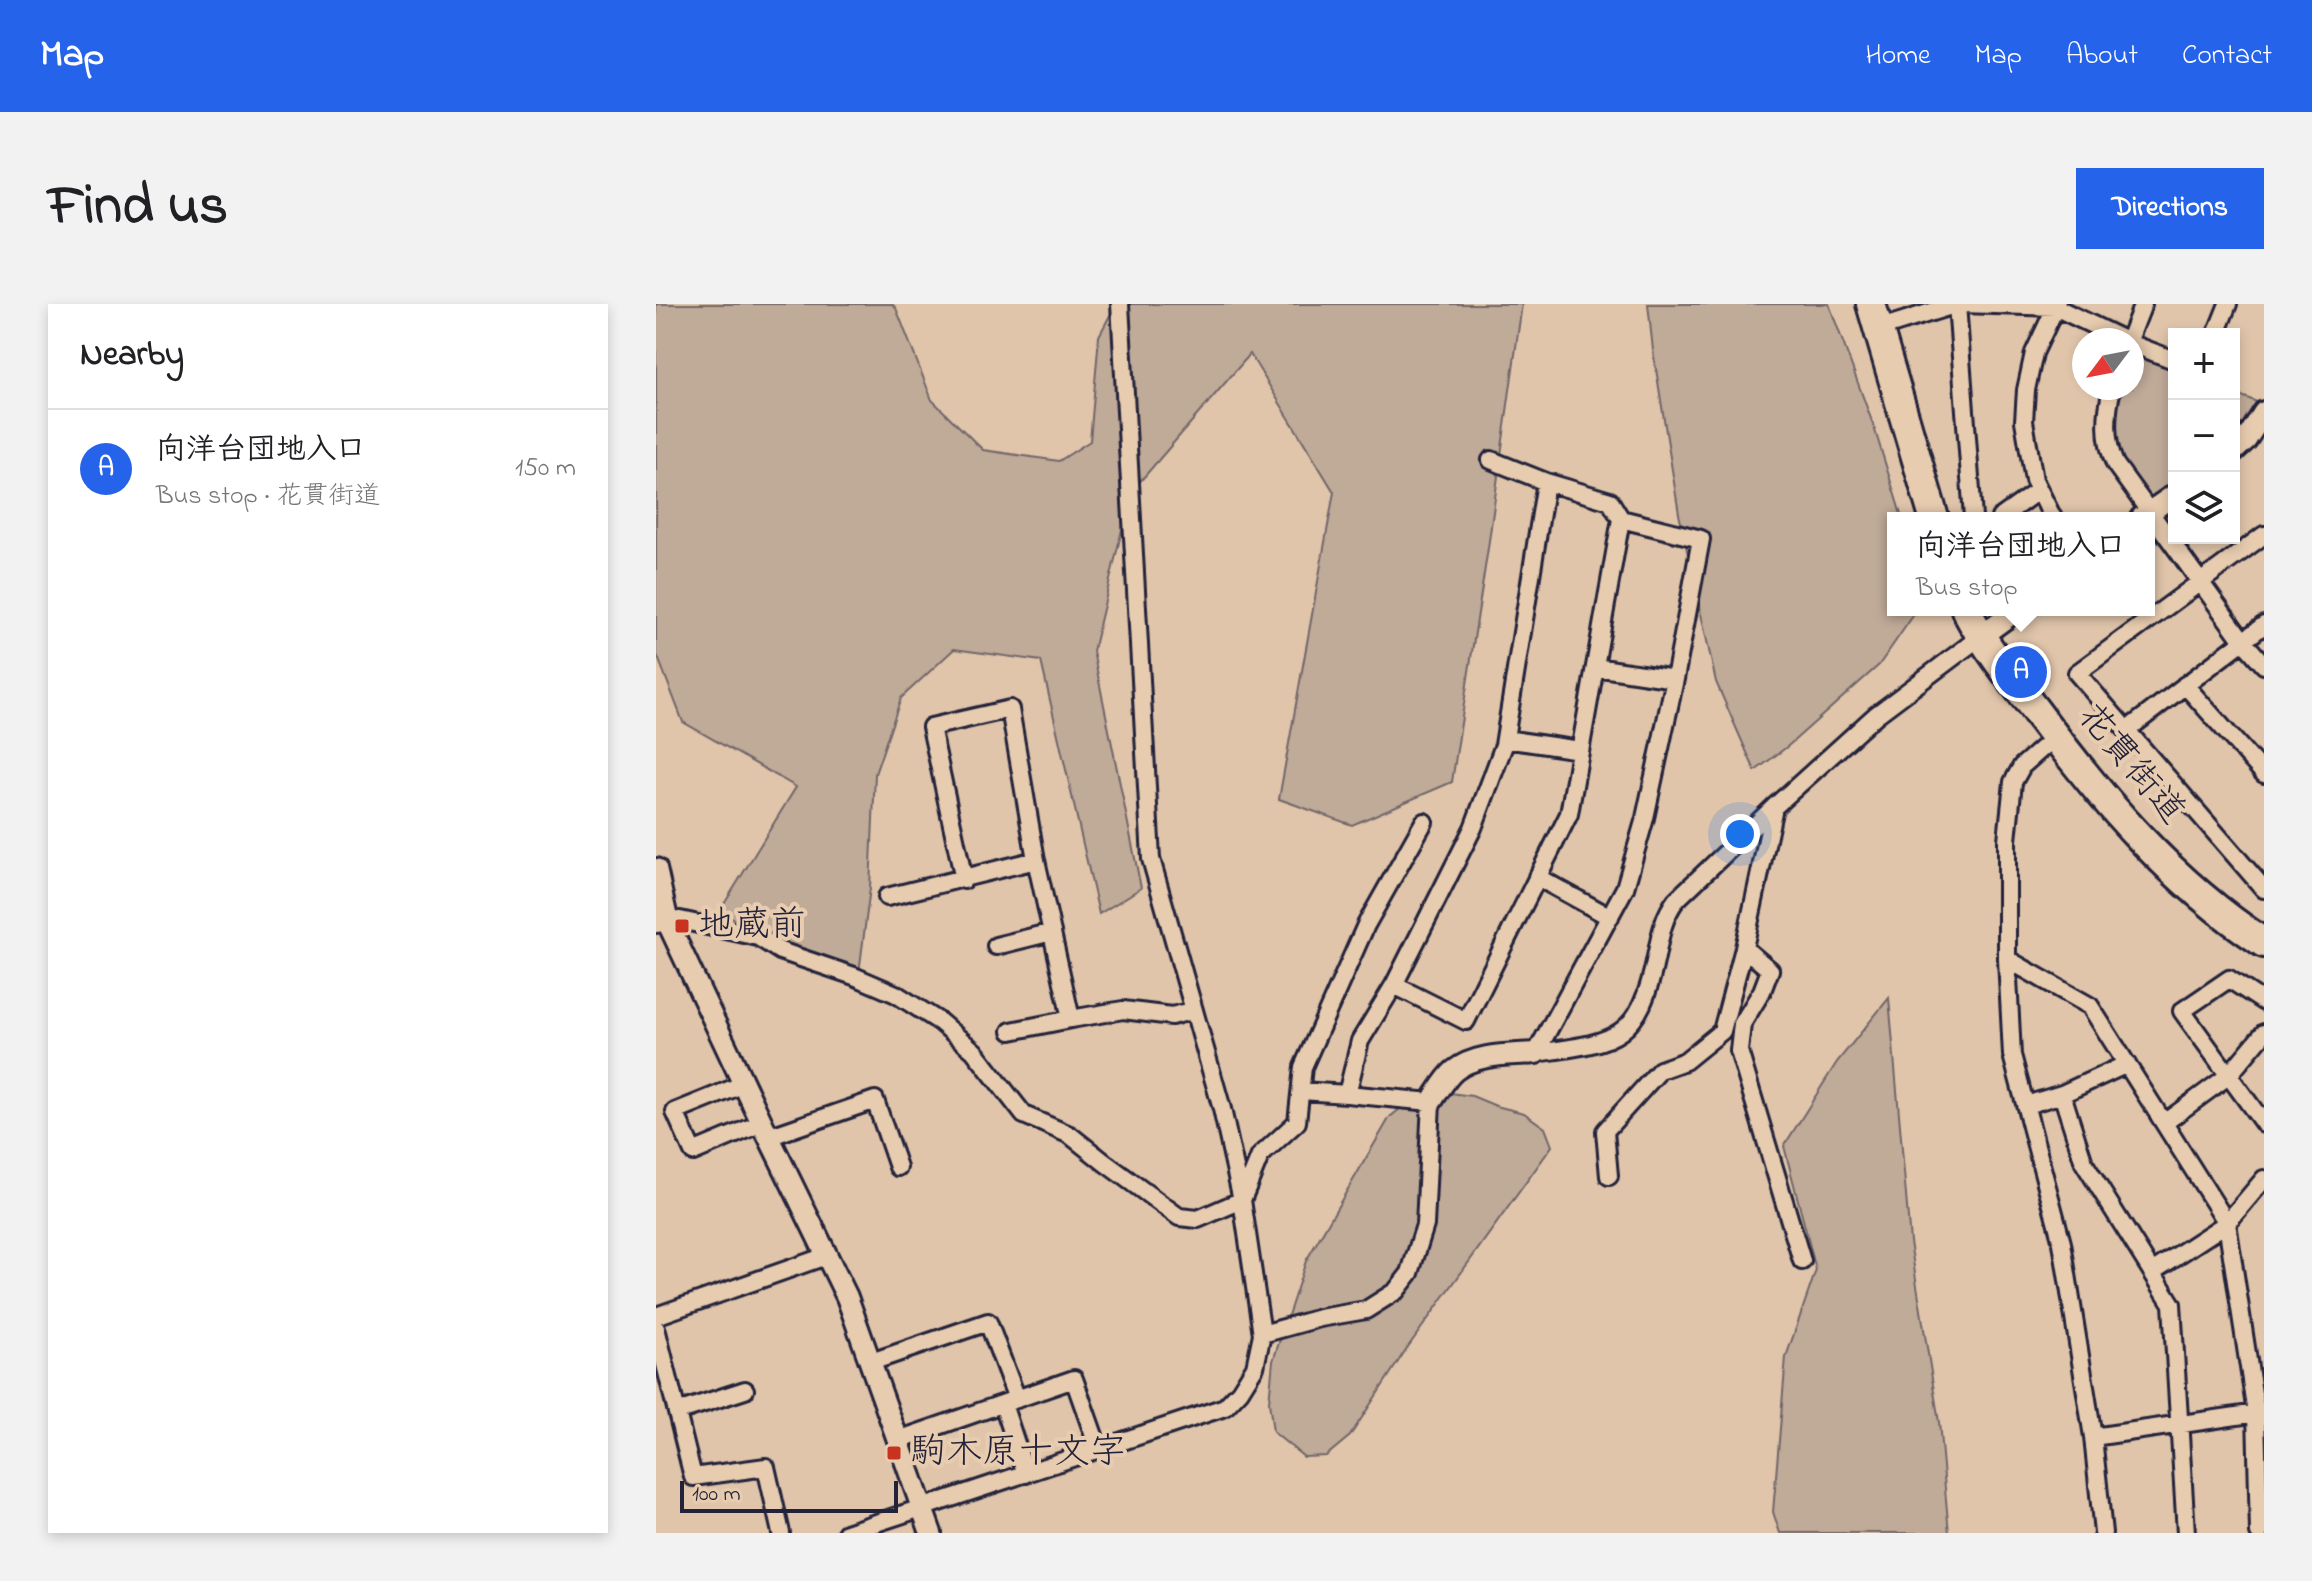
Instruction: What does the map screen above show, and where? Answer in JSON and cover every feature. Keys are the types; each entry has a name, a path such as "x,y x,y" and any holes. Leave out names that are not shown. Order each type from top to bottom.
{"highway":[{"path":"1874,317 1932,512"},
{"name":"花貫街道","path":"1969,616 1980,637 2055,737 2096,789 2157,857 2201,898 2264,943"}],"street":[{"path":"846,1533 1225,1407 1255,1367 1262,1334 1242,1200 1222,1109 1151,859 1120,304"},
{"path":"1958,304 1973,512"},
{"path":"1874,317 1958,304 2056,306 2101,328"},
{"path":"2133,328 2143,304"},
{"path":"2218,328 2228,304"},
{"path":"2050,512 2034,480 2024,421 2026,390 2034,353 2056,306"},
{"path":"2144,348 2168,358"},
{"path":"2110,400 2106,419 2110,452 2143,512"},
{"path":"2240,446 2264,412"},
{"path":"1394,985 1466,1021 1569,814 1621,519 1610,501 1546,482 1491,460"},
{"path":"1347,1094 1360,1041 1394,985 1473,828 1505,739 1546,482"},
{"path":"2008,512 2039,490"},
{"path":"2149,512 2168,499"},
{"path":"1536,1053 1625,888 1645,818 1701,539 1621,519"},
{"path":"2155,527 2264,665"},
{"path":"2155,615 2264,535"},
{"path":"1262,1334 1320,1318 1366,1310 1396,1291 1410,1273 1425,1225 1431,1102 1455,1070 1485,1057 1592,1045 1612,1038 1630,1024 1650,987 1661,931 1668,910 1676,900 1876,715 2009,616"},
{"path":"2153,616 2077,673 2264,889"},
{"path":"2127,730 2264,625"},
{"path":"1595,667 1675,679"},
{"path":"2185,685 2264,774"},
{"path":"964,880 931,727 1010,709 1036,860 1071,1019"},
{"path":"2055,737 2022,766 2013,782 2007,840 2007,959 2012,1055 2062,1243 2093,1437 2103,1533"},
{"path":"1505,739 1580,750"},
{"path":"1609,1176 1605,1131 1660,1070 1685,1061 1722,1031 1744,948 1774,807"},
{"path":"662,924 680,920 758,937 780,951 896,994 940,1022 974,1051 1024,1115 1070,1135 1179,1217 1198,1219 1242,1200 1260,1156 1297,1122 1303,1067 1366,925 1424,822"},
{"path":"887,897 1036,860"},
{"path":"656,869 662,924 847,1297 931,1533"},
{"path":"1537,877 1610,917"},
{"path":"996,946 1052,932"},
{"path":"1744,948 1770,970 1762,991 1742,1024 1739,1051 1802,1261"},
{"path":"2007,959 2090,1006 2227,1223 2260,1412 2259,1533"},
{"path":"2264,1002 2229,979 2182,1011 2264,1124"},
{"path":"1011,1031 1123,1010 1172,1016 1194,1010"},
{"path":"2164,1123 2228,1076 2264,1033"},
{"path":"2026,1105 2062,1094 2127,1064"},
{"path":"744,1084 675,1112 693,1152 875,1100 898,1167"},
{"path":"1301,1091 1431,1102"},
{"path":"2062,1094 2084,1163 2172,1304 2186,1533"},
{"path":"2152,1272 2227,1223 2264,1179"},
{"path":"656,1316 826,1256"},
{"path":"871,1362 988,1322 1026,1474"},
{"path":"656,1328 693,1477 766,1467 781,1533"},
{"path":"898,1440 1074,1379 1099,1450"},
{"path":"677,1412 745,1390"},
{"path":"2093,1437 2260,1412"}],"shaded area":[{"path":"656,304 892,304 932,400 983,450 1059,461 1090,441 1099,336 1116,304 1522,304 1452,782 1352,825 1279,799 1334,492 1250,354 1131,492 1093,651 1141,888 1099,914 1041,661 954,649 901,698 875,774 870,888 859,973 771,947 721,909 796,787 683,722 656,652"},
{"path":"1648,304 1829,304 1874,427 1900,512 1887,512 1887,616 1913,616 1879,665 1788,746 1755,771 1716,682 1679,514"},
{"path":"2144,359 2168,368 2168,499 2149,512 2114,460 2112,400 2144,400"},
{"path":"2240,395 2257,402 2258,422 2240,444"},
{"path":"1889,998 1910,1242 1939,1422 1949,1533 1780,1533 1773,1512 1786,1357 1816,1270 1784,1146 1837,1062"},
{"path":"1429,1090 1472,1096 1524,1113 1545,1128 1552,1146 1405,1351 1350,1436 1326,1456 1304,1457 1273,1432 1269,1402 1273,1361 1306,1261 1390,1117 1417,1095"}],"place":[{"name":"向洋台団地入口","path":"2021,672"},
{"name":"地蔵前","path":"682,926"},
{"name":"駒木原十文字","path":"894,1453"}]}
